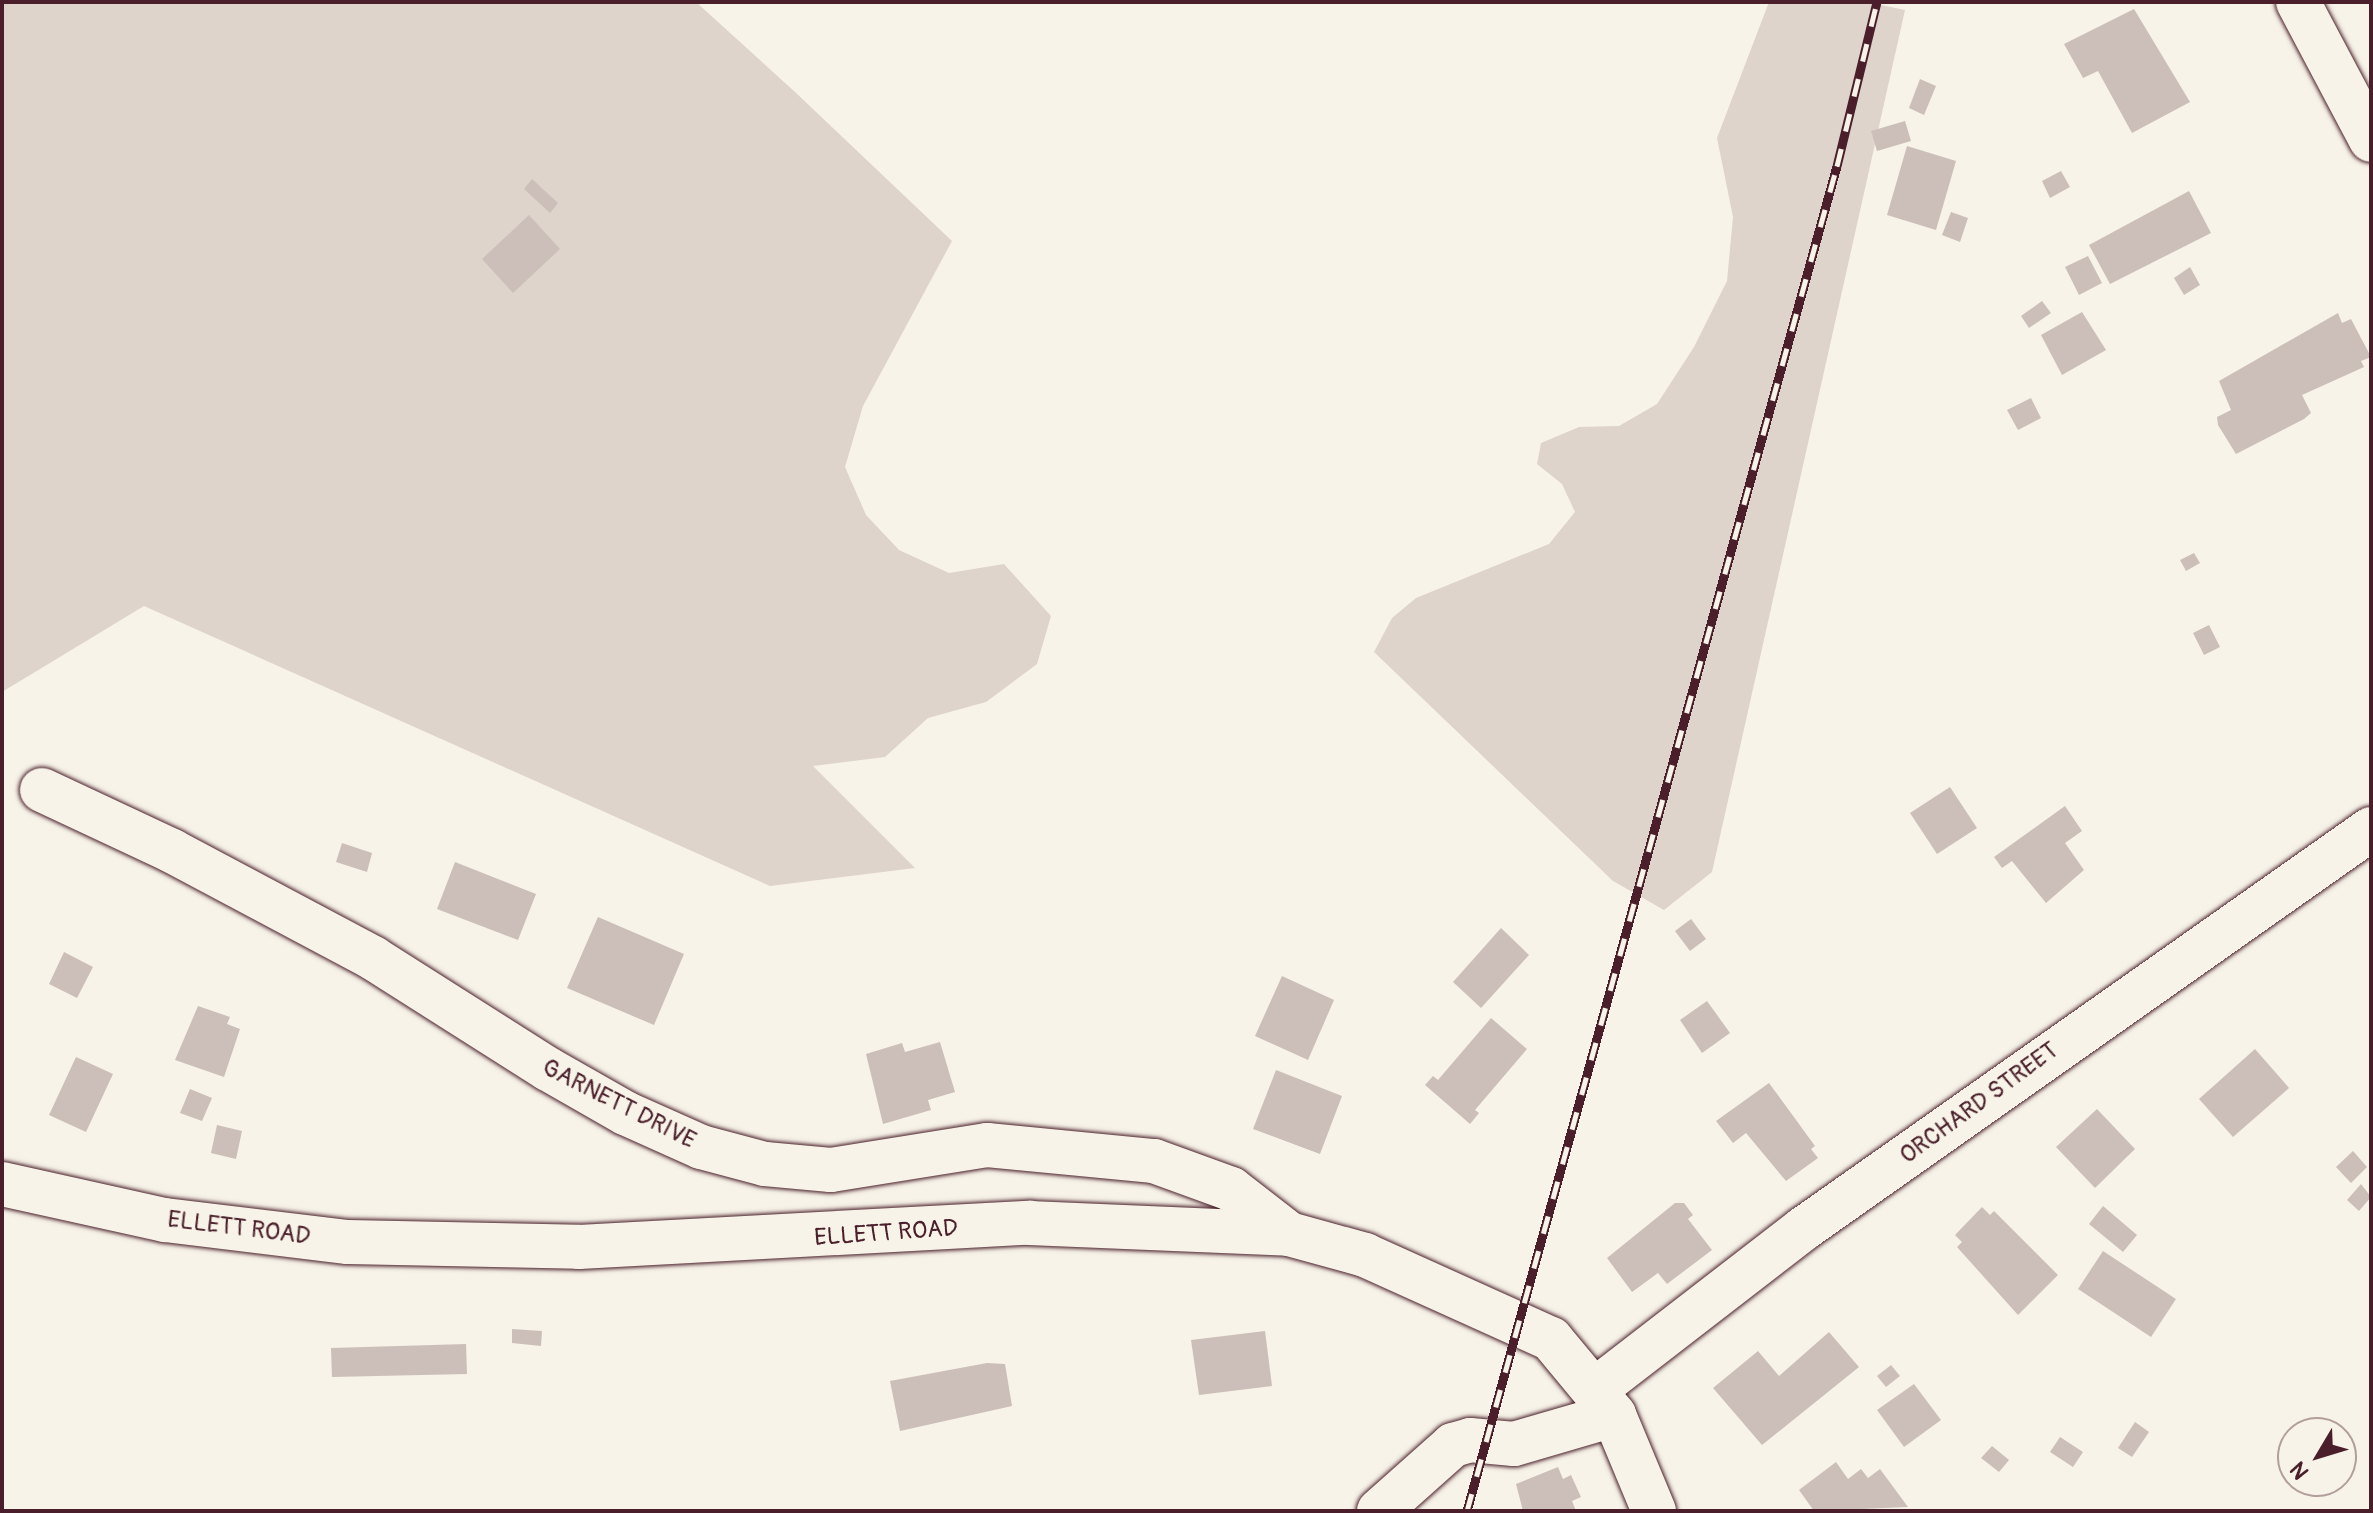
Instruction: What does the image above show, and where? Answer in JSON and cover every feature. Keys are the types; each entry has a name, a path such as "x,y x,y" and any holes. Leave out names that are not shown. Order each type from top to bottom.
{"street":[{"path":"2298,2 2371,140"},
{"name":"GARNETT DRIVE","path":"42,790 172,851 373,958 561,1076 701,1147 765,1164 831,1170 987,1145 1154,1161 1231,1189 1289,1234"},
{"name":"ORCHARD STREET","path":"1379,1511 1453,1445 1470,1440 1514,1444 1605,1402 1803,1229 2371,829"},
{"name":"ELLETT ROAD","path":"2,1184 165,1220 348,1242 579,1247 1029,1223 1289,1234 1365,1255 1551,1339 1605,1402 1654,1511"}],"shaded area":[{"path":"2,2 696,2 795,92 952,241 863,406 845,467 866,515 899,550 949,573 1004,564 1051,616 1037,664 986,702 928,718 885,757 813,766 915,868 770,886 144,606 2,692"},
{"path":"1769,2 1867,2 1905,10 1712,872 1664,910 1613,881 1374,652 1392,618 1416,598 1549,544 1575,512 1562,484 1537,464 1541,443 1579,427 1619,426 1657,404 1694,347 1727,281 1733,217 1717,138"}],"building":[{"path":"2134,9 2190,102 2132,133 2098,71 2083,78 2064,44"},
{"path":"1920,79 1936,86 1924,115 1909,108"},
{"path":"1905,121 1911,141 1877,151 1871,131"},
{"path":"1907,146 1956,161 1936,230 1887,215"},
{"path":"2061,171 2070,187 2050,198 2042,181"},
{"path":"532,179 558,203 550,213 524,189"},
{"path":"2189,191 2211,233 2110,284 2089,245"},
{"path":"1951,212 1968,218 1960,242 1942,235"},
{"path":"529,215 560,249 513,293 482,259"},
{"path":"2088,256 2102,283 2079,295 2065,267"},
{"path":"2190,267 2200,285 2184,295 2174,278"},
{"path":"2042,301 2051,313 2029,328 2021,316"},
{"path":"2082,312 2106,350 2062,375 2041,335"},
{"path":"2338,313 2342,323 2351,319 2371,357 2361,361 2364,367 2302,395 2311,413 2236,454 2218,425 2217,417 2231,410 2219,381"},
{"path":"2031,398 2041,418 2018,430 2007,410"},
{"path":"2194,553 2200,563 2186,571 2180,560"},
{"path":"2209,625 2220,647 2204,655 2193,633"},
{"path":"1950,787 1977,828 1937,854 1910,813"},
{"path":"2065,806 2082,831 2065,843 2084,870 2046,903 2012,861 2002,868 1994,857"},
{"path":"342,843 372,853 367,872 336,862"},
{"path":"455,862 536,894 518,940 437,909"},
{"path":"598,917 684,954 654,1025 567,988"},
{"path":"1691,919 1706,939 1690,951 1675,931"},
{"path":"1501,928 1529,955 1481,1008 1453,982"},
{"path":"64,952 93,967 77,998 49,984"},
{"path":"1282,976 1334,1000 1308,1060 1255,1036"},
{"path":"1707,1001 1730,1033 1702,1053 1680,1020"},
{"path":"198,1006 230,1017 227,1024 240,1029 224,1077 175,1060"},
{"path":"1491,1018 1527,1049 1475,1110 1479,1113 1470,1124 1425,1085 1433,1076 1438,1080"},
{"path":"940,1042 955,1092 928,1100 931,1110 883,1124 866,1054 902,1043 905,1052"},
{"path":"2255,1049 2289,1088 2233,1137 2199,1099"},
{"path":"76,1057 113,1074 86,1132 49,1115"},
{"path":"1276,1070 1342,1096 1320,1154 1253,1129"},
{"path":"1769,1083 1815,1146 1811,1149 1818,1158 1786,1181 1746,1133 1733,1143 1716,1121"},
{"path":"190,1089 212,1098 202,1121 180,1113"},
{"path":"2097,1109 2135,1149 2095,1188 2056,1147"},
{"path":"217,1125 242,1131 236,1159 211,1153"},
{"path":"2353,1151 2367,1167 2351,1183 2336,1167"},
{"path":"2361,1184 2371,1197 2359,1211 2347,1200"},
{"path":"1675,1203 1684,1203 1693,1215 1688,1219 1712,1250 1667,1284 1658,1273 1632,1292 1607,1258"},
{"path":"2103,1206 2137,1235 2123,1252 2089,1224"},
{"path":"1982,1207 1990,1215 1994,1211 2058,1275 2018,1315 1957,1247 1962,1242 1955,1235"},
{"path":"2103,1251 2176,1299 2151,1337 2078,1289"},
{"path":"512,1329 542,1331 541,1346 512,1343"},
{"path":"1265,1331 1272,1386 1199,1395 1191,1340"},
{"path":"1829,1332 1859,1367 1762,1445 1713,1388 1758,1351 1779,1376"},
{"path":"466,1344 467,1374 332,1377 331,1348"},
{"path":"987,1363 1005,1364 1012,1406 900,1431 890,1381"},
{"path":"1891,1365 1900,1376 1886,1387 1877,1376"},
{"path":"1914,1384 1941,1420 1904,1447 1877,1410"},
{"path":"2135,1422 2149,1432 2132,1457 2118,1448"},
{"path":"2060,1437 2083,1452 2073,1467 2050,1452"},
{"path":"1992,1446 2009,1460 1999,1472 1981,1458"},
{"path":"1836,1462 1848,1479 1861,1469 1868,1478 1880,1469 1908,1507 1814,1511 1799,1490"},
{"path":"1558,1467 1563,1479 1571,1475 1581,1497 1572,1501 1576,1511 1523,1511 1516,1484"}],"railway":[{"path":"1467,1511 1837,166 1877,2"}]}
